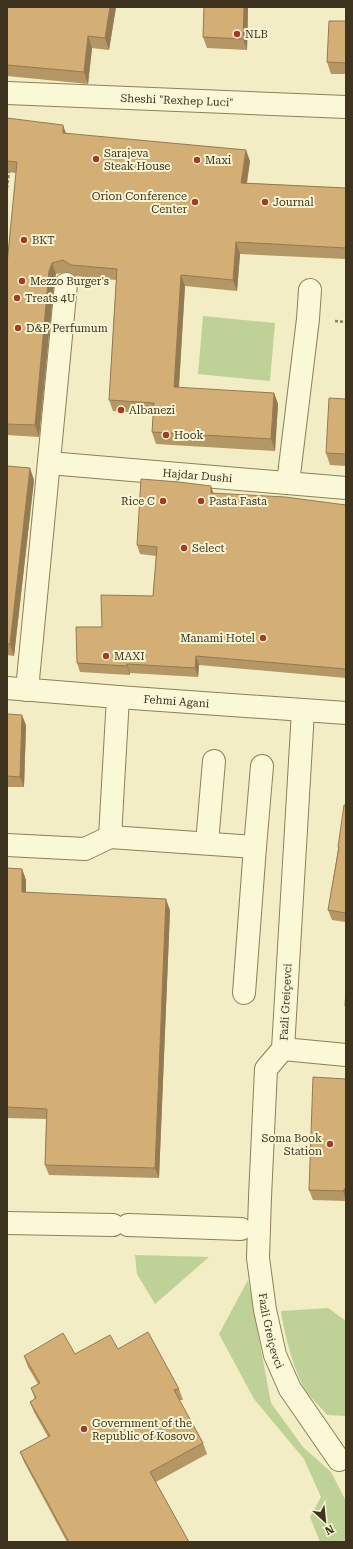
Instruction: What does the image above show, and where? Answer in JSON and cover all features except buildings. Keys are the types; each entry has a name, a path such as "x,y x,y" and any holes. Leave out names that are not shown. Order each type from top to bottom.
{"street":[{"name":"Sheshi \"Rexhep Luci\"","path":"7,94 346,107"},
{"path":"17,689 49,463 66,284"},
{"path":"288,483 308,319 310,290"},
{"name":"Hajdar Dushi","path":"49,463 346,488"},
{"name":"Fehmi Agani","path":"17,689 118,698 346,713"},
{"path":"110,838 118,698"},
{"name":"Fazli Greiçevci","path":"303,711 283,1049 266,1069 258,1258 265,1310 275,1355 290,1389 339,1460"},
{"path":"207,843 214,761"},
{"path":"244,993 262,766"},
{"path":"7,845 85,849 110,838 255,847"},
{"path":"283,1049 346,1055"},
{"path":"7,1223 241,1229"}],"path":[{"path":"7,188 9,172"}],"green space":[{"path":"203,316 275,323 270,381 198,374"},
{"path":"135,1255 209,1257 155,1304 137,1274"},
{"path":"248,1280 271,1403 303,1447 331,1472 346,1501 346,1542 320,1542 310,1517 321,1497 304,1459 254,1399 219,1334"},
{"path":"328,1308 346,1321 346,1416 327,1415 305,1390 292,1359 282,1320 281,1311"}],"place":[{"name":"NLB","path":"237,34"},
{"name":"Sarajeva Steak House","path":"96,159"},
{"name":"Maxi","path":"197,160"},
{"name":"Orion Conference Center","path":"195,202"},
{"name":"Journal","path":"265,202"},
{"name":"BKT","path":"24,240"},
{"name":"Mezzo Burger's","path":"22,281"},
{"name":"Treats 4U","path":"17,298"},
{"name":"D&P Perfumum","path":"18,328"},
{"name":"Albanezi","path":"121,410"},
{"name":"Hook","path":"166,435"},
{"name":"Rice C","path":"163,501"},
{"name":"Pasta Fasta","path":"201,501"},
{"name":"Select","path":"184,548"},
{"name":"Manami Hotel","path":"263,638"},
{"name":"MAXI","path":"106,656"},
{"name":"Soma Book Station","path":"330,1144"},
{"name":"Government of the Republic of Kosovo","path":"84,1429"}]}
